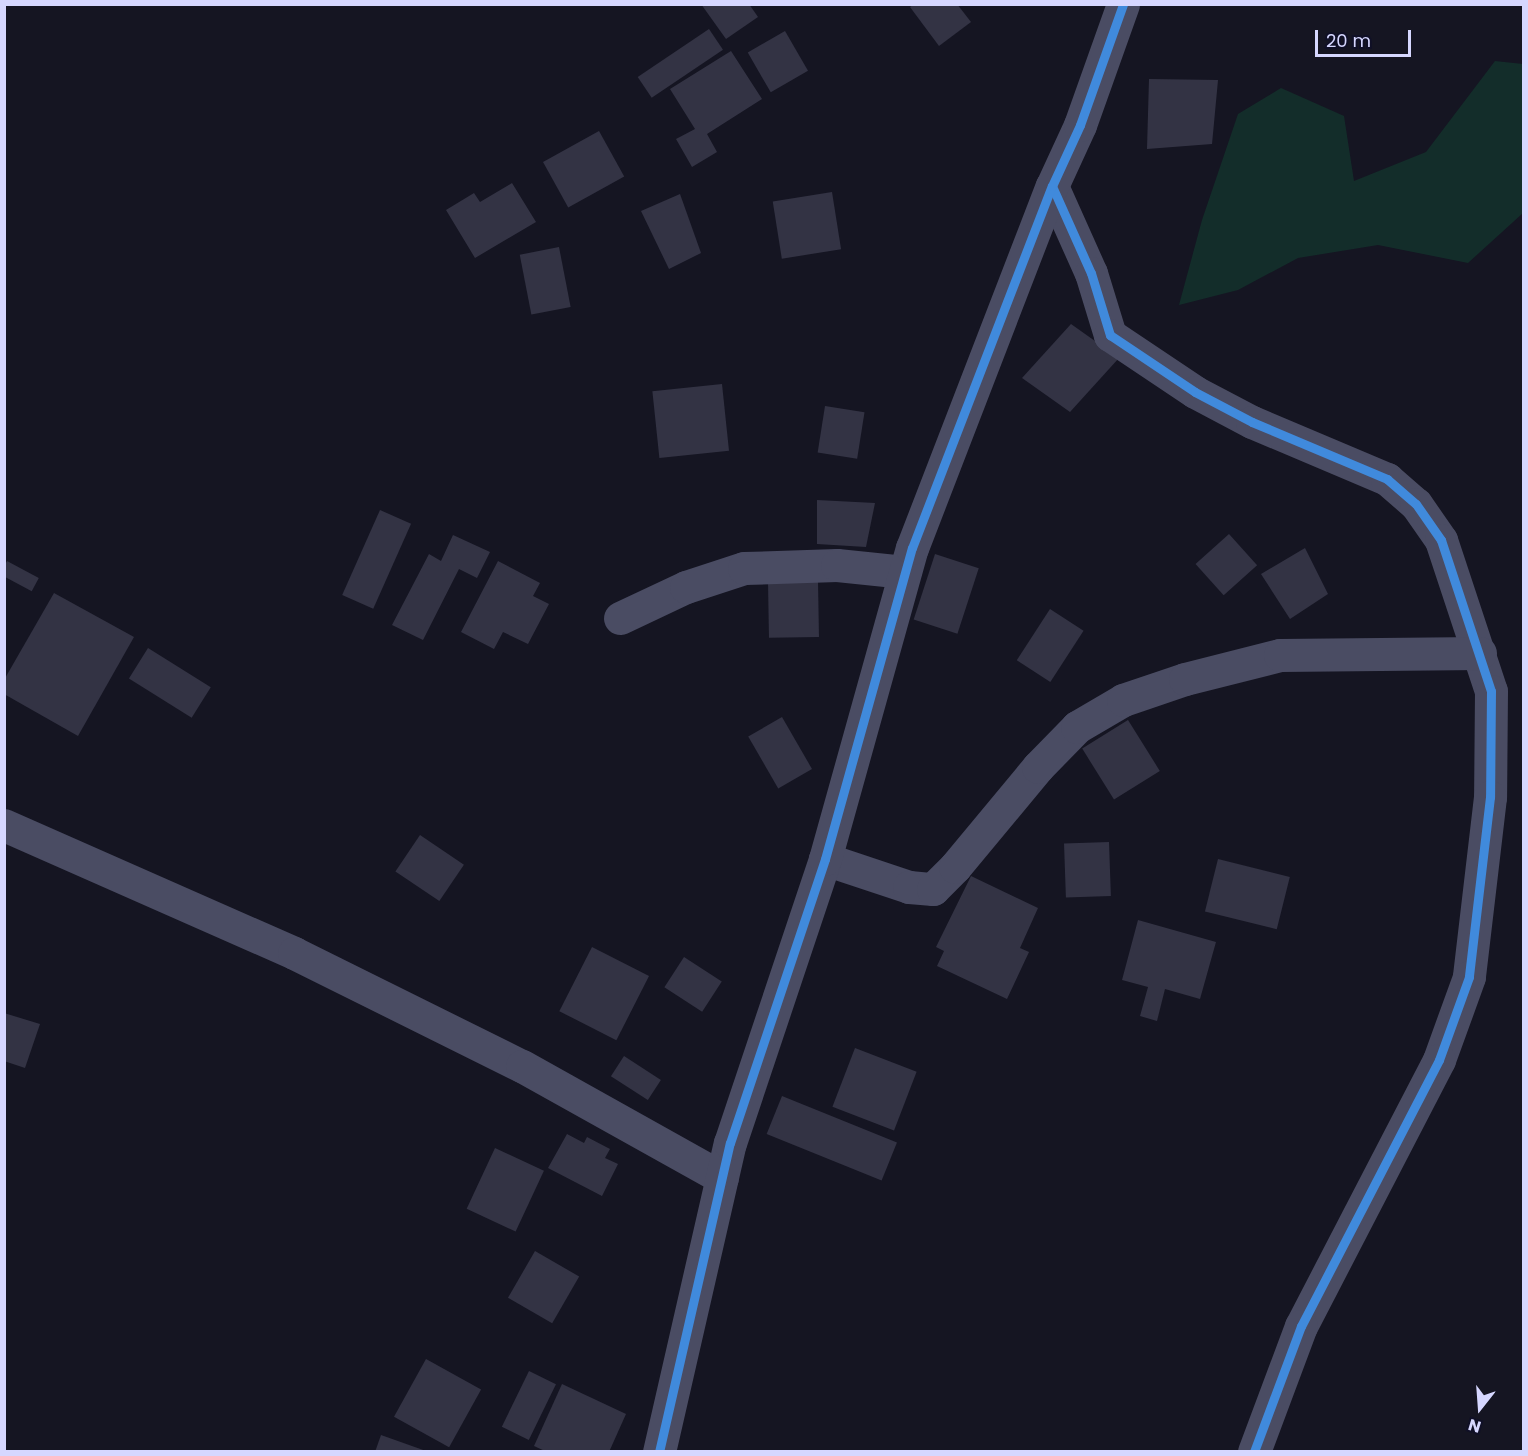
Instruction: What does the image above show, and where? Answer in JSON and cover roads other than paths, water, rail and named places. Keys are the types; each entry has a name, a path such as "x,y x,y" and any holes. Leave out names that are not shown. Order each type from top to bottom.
{"street":[{"path":"658,1452 722,1178 759,1054 825,859 912,548 1052,186 1080,125 1123,4"},
{"path":"1052,186 1091,273 1110,335 1195,392 1252,422 1387,479 1409,498 1441,540 1491,691 1490,797 1469,977 1439,1060 1301,1326 1254,1452"},
{"path":"620,618 686,587 744,568 837,565 905,572"},
{"path":"825,859 909,887 933,889 955,867 1038,766 1077,727 1123,699 1185,679 1280,655 1480,653"},
{"path":"4,825 294,953 522,1066 722,1178"}]}
